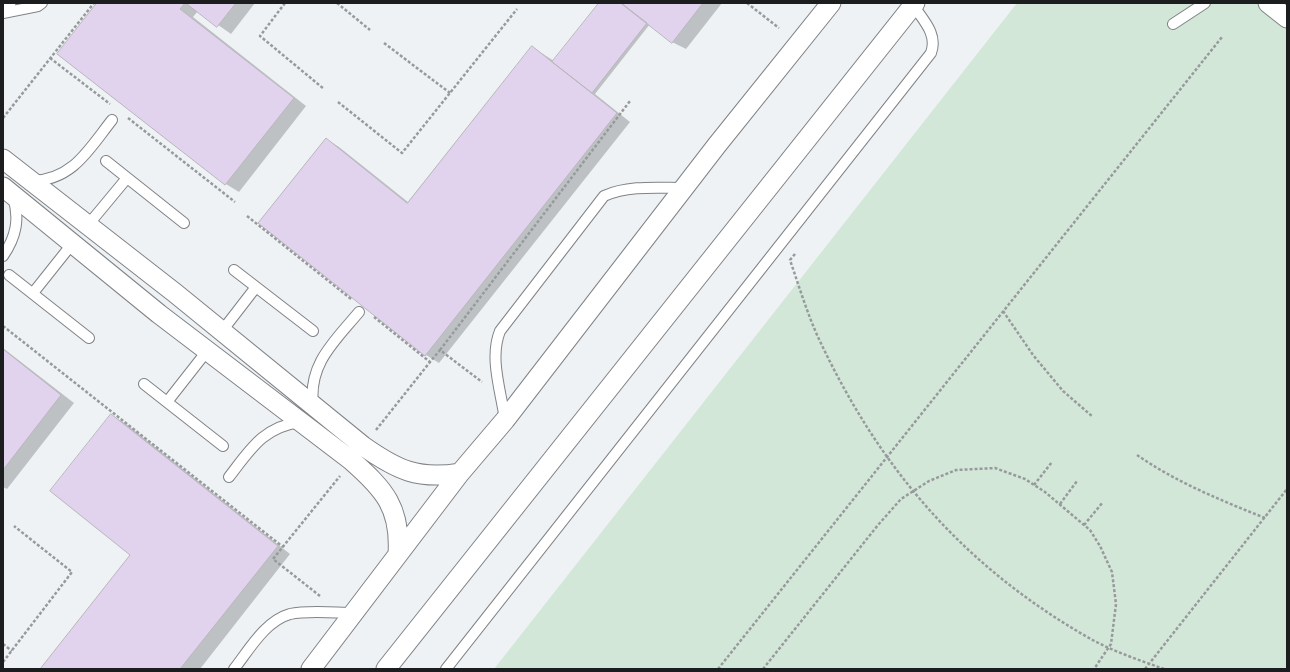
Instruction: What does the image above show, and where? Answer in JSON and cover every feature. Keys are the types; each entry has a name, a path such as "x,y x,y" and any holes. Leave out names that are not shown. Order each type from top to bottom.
{"street":[{"path":"3,7 6,3"},
{"path":"311,669 346,613 398,554 460,473 505,420 684,188 831,3"},
{"path":"1268,3 1287,18"},
{"path":"386,669 914,4"},
{"path":"3,159 222,331 313,406 358,454 391,504 398,531 398,554"},
{"path":"8,191 158,314 300,422 358,454 384,462 402,471 440,477 460,473"}],"lane":[{"path":"3,13 38,6 42,3"},
{"path":"1173,24 1205,3"},
{"path":"446,669 931,53 933,47 932,33 914,4"},
{"path":"32,181 56,178 76,165 112,120"},
{"path":"106,161 184,224"},
{"path":"88,225 127,178"},
{"path":"505,420 496,361 496,342 505,324 604,196 615,191 633,188 684,188"},
{"path":"3,256 16,231 17,219 8,191"},
{"path":"33,293 72,244"},
{"path":"234,270 312,331"},
{"path":"10,275 89,338"},
{"path":"222,331 256,287"},
{"path":"313,406 313,382 321,359 358,312"},
{"path":"167,402 207,351"},
{"path":"144,384 223,446"},
{"path":"229,478 257,442 267,434 288,424 300,422"},
{"path":"234,669 266,629 277,620 291,614 346,613"}],"path":[{"path":"3,118 94,3"},
{"path":"285,3 260,36 324,89"},
{"path":"337,3 370,30"},
{"path":"747,3 779,28"},
{"path":"338,102 402,153 517,9"},
{"path":"718,669 1222,37"},
{"path":"384,43 450,93"},
{"path":"50,58 112,106"},
{"path":"440,350 630,101"},
{"path":"124,116 235,202"},
{"path":"799,248 790,260 818,337 876,443 944,528 971,554 1009,586 1090,639 1164,669"},
{"path":"1003,311 1033,355 1063,391 1093,417"},
{"path":"3,326 283,547"},
{"path":"346,613 273,559 430,362"},
{"path":"1137,455 1153,467 1218,500 1265,518"},
{"path":"1034,485 1052,462"},
{"path":"763,669 878,525 901,499 929,481 956,470 995,468 1025,479 1060,504 1090,530 1100,546 1112,572 1116,604 1109,647 1094,669"},
{"path":"1060,504 1076,481"},
{"path":"1145,669 1287,490"},
{"path":"1084,525 1103,502"},
{"path":"3,662 72,572 14,526"},
{"path":"3,644 12,651"}],"green space":[{"path":"1017,3 1287,3 1287,669 494,669"}],"building":[{"path":"97,3 185,3 180,9 294,98 225,185 57,54"},
{"path":"186,3 236,3 217,27"},
{"path":"599,3 621,3 647,23 592,93 552,62"},
{"path":"621,3 703,3 672,43"},
{"path":"532,46 617,113 425,356 258,223 326,138 407,203"},
{"path":"3,349 61,395 3,470"},
{"path":"111,414 278,546 180,669 40,669 130,555 50,491"}]}
